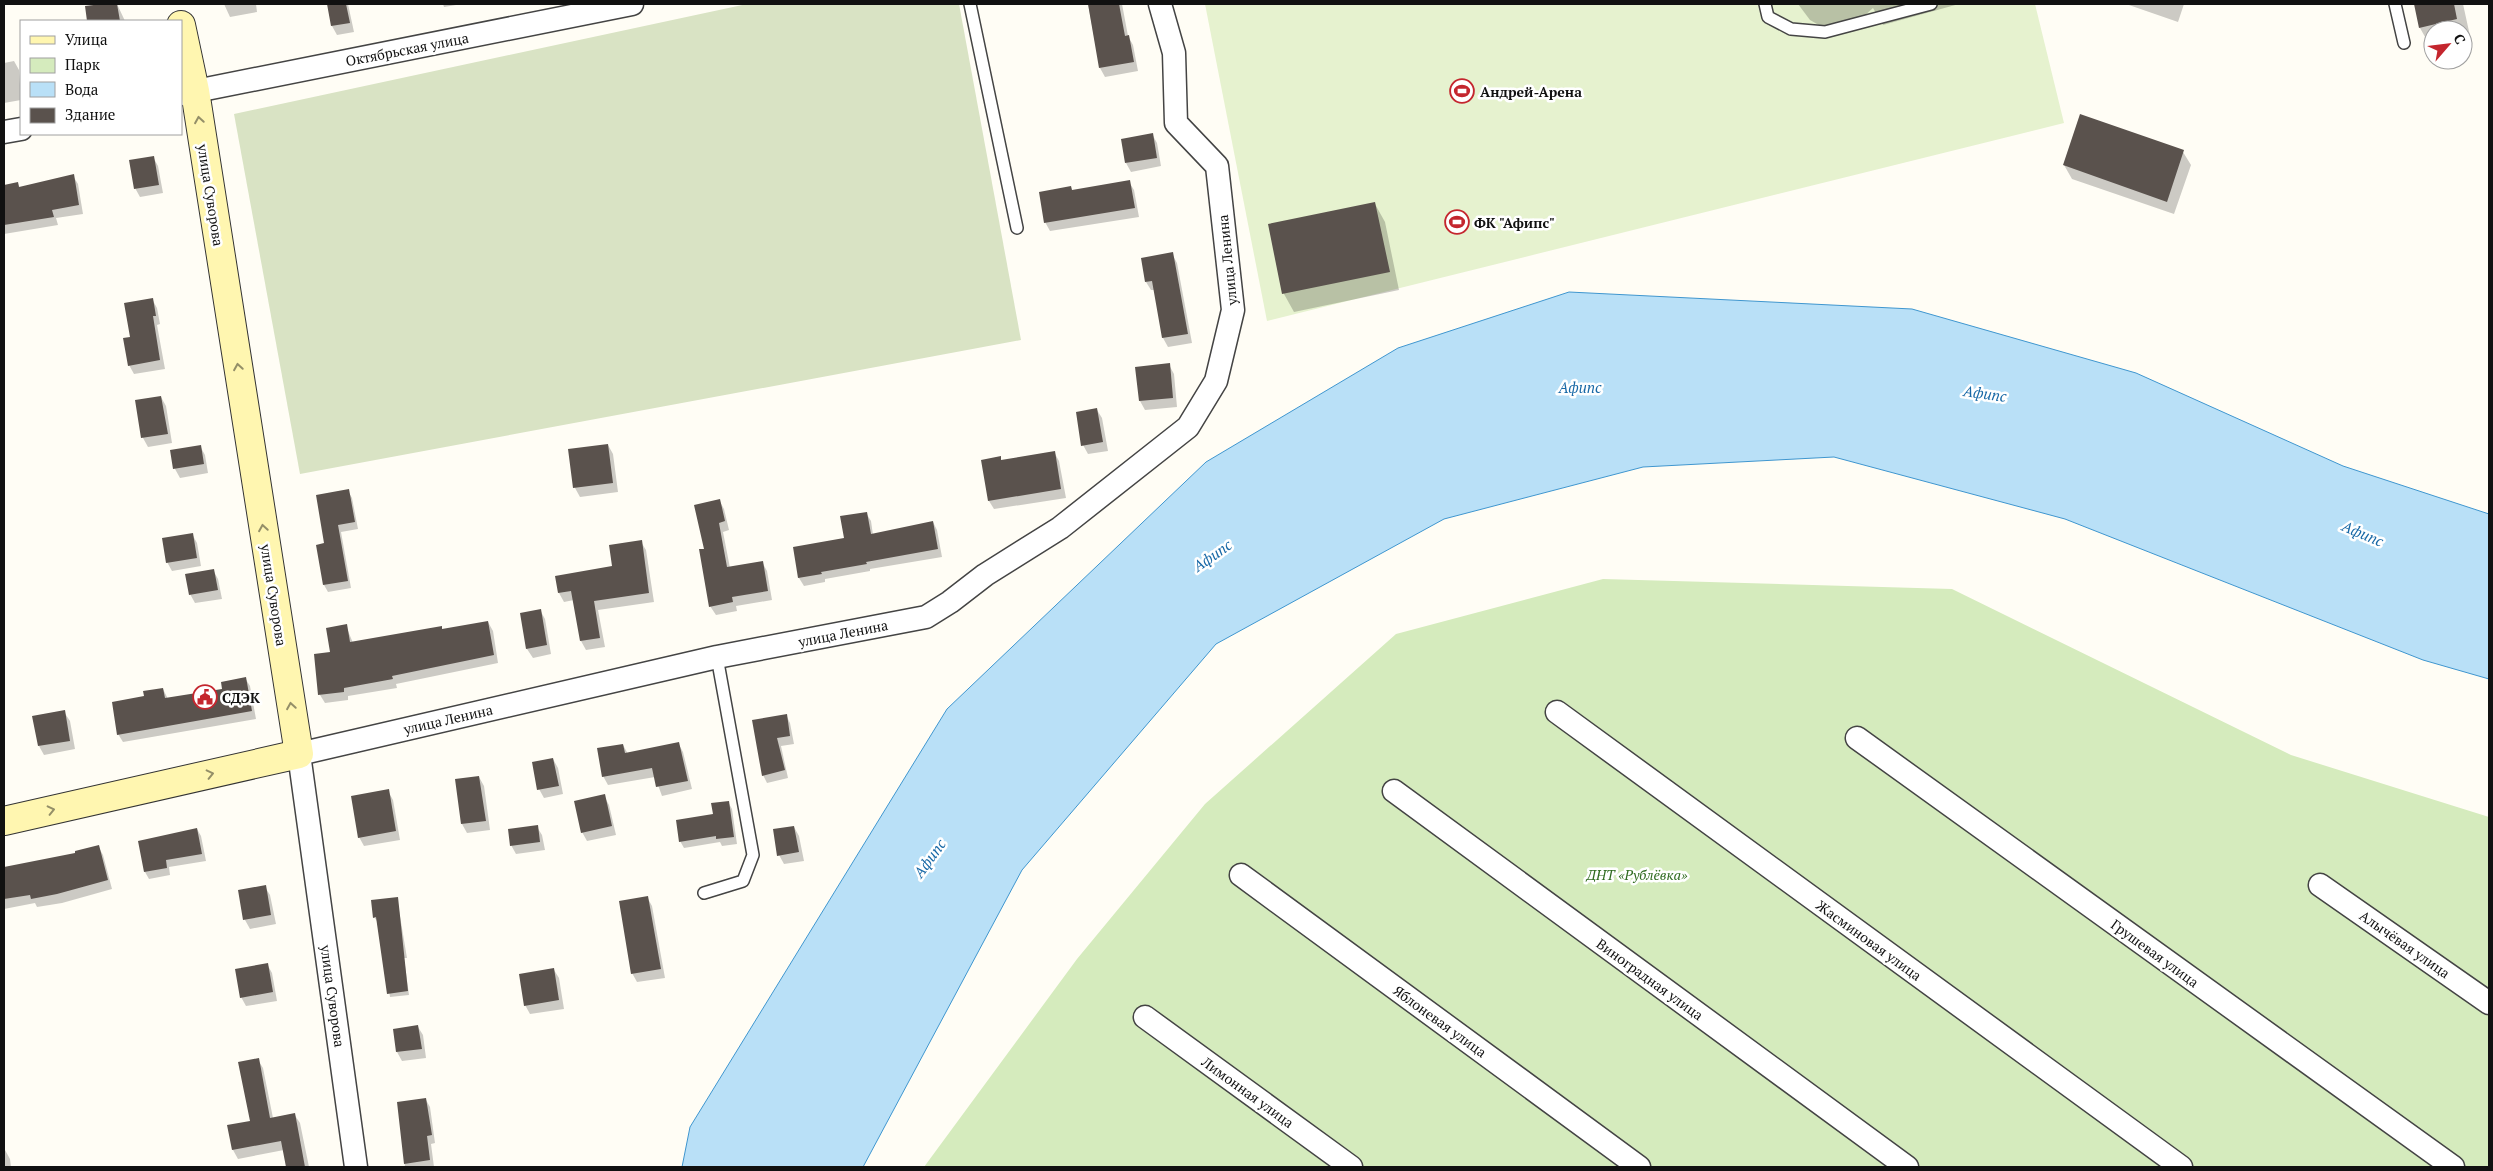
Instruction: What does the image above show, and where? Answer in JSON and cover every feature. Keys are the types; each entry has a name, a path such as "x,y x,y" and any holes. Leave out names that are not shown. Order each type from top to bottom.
{"street":[{"name":"улица Суворова","path":"177,4 180,20"},
{"name":"Октябрьская улица","path":"188,92 632,4"},
{"name":"улица Ленина","path":"4,821 717,657 926,617 950,602 985,575 1060,528 1188,427 1216,381 1233,310 1217,166 1176,123 1174,53 1160,4"},
{"name":"улица Суворова","path":"182,33 188,92 299,754 356,1167"},
{"path":"4,132 20,129"},
{"name":"Жасминовая улица","path":"1557,712 2180,1167"},
{"name":"Грушевая улица","path":"1857,738 2452,1167"},
{"name":"Виноградная улица","path":"1394,791 1907,1167"},
{"name":"Яблоневая улица","path":"1240,875 1639,1167"},
{"name":"Алычёвая улица","path":"2320,885 2489,1003"},
{"name":"Лимонная улица","path":"1144,1017 1352,1167"}],"lane":[{"path":"970,4 1017,228"},
{"path":"1765,4 1768,17 1791,29 1825,32 1931,4"},
{"path":"2395,4 2404,43"},
{"path":"704,893 743,881 754,855 717,657"}],"green space":[{"path":"747,4 959,4 1021,340 300,474 234,114"},
{"name":"ФК \"Афипс\"","path":"1205,4 2035,4 2064,123 1267,321"},
{"name":"ДНТ «Рублёвка»","path":"1603,579 1952,589 2291,755 2489,817 2489,1167 924,1167 1077,959 1205,804 1396,634"}],"water":[{"name":"Афипс","path":"1569,292 1912,309 2136,373 2343,466 2489,514 2489,679 2423,660 2065,519 1834,457 1643,467 1444,519 1216,644 1022,870 863,1167 682,1167 690,1127 947,709 1206,462 1398,348"}],"building":[{"path":"117,4 120,20 87,20 85,6"},
{"path":"327,4 346,4 350,23 331,26"},
{"path":"1088,4 1119,4 1125,36 1129,35 1134,62 1099,68"},
{"path":"2414,4 2454,4 2457,19 2423,20 2423,27 2419,28"},
{"path":"2080,114 2184,150 2167,202 2063,165"},
{"path":"1153,133 1157,158 1125,163 1121,139"},
{"path":"154,156 159,185 134,189 129,160"},
{"path":"74,174 79,205 52,210 54,217 4,225 4,185 18,182 19,187"},
{"path":"1130,180 1135,208 1044,223 1039,192 1071,186 1072,190"},
{"path":"1375,202 1390,272 1282,294 1268,224"},
{"path":"1173,252 1188,334 1162,338 1152,281 1145,282 1141,258"},
{"path":"153,298 156,316 153,316 160,360 128,366 123,338 130,337 124,303"},
{"path":"1170,363 1173,398 1139,401 1135,367"},
{"path":"161,396 168,434 141,438 135,400"},
{"path":"1097,408 1103,442 1081,446 1076,412"},
{"path":"608,444 613,483 573,488 568,449"},
{"path":"201,445 204,464 173,469 170,450"},
{"path":"1055,451 1061,489 988,501 981,460 1001,456 1001,460"},
{"path":"349,489 355,522 338,525 348,581 323,585 316,545 324,543 316,495"},
{"path":"720,499 725,521 719,523 727,567 763,561 768,591 732,597 733,602 709,607 699,549 704,549 694,505"},
{"path":"867,512 871,534 933,521 938,549 866,562 867,564 798,578 793,547 844,538 840,516"},
{"path":"193,533 197,558 166,563 162,538"},
{"path":"642,540 649,593 594,601 600,638 580,641 571,591 558,593 555,576 612,566 609,545"},
{"path":"214,569 218,590 189,595 185,574"},
{"path":"541,609 547,645 526,649 520,613"},
{"path":"488,621 494,655 392,676 393,679 344,688 344,692 318,695 314,654 330,652 326,628 347,624 350,642 442,626 442,629"},
{"path":"246,677 252,711 117,735 112,702 144,696 143,691 163,688 165,698 222,689 221,682"},
{"path":"65,710 70,741 38,746 32,716"},
{"path":"787,714 790,736 777,738 785,770 762,776 752,720"},
{"path":"679,742 688,781 656,787 652,768 602,777 597,748 623,744 625,753"},
{"path":"553,758 559,786 537,790 532,762"},
{"path":"479,776 486,821 461,824 455,779"},
{"path":"389,789 396,831 358,838 351,796"},
{"path":"605,794 612,826 581,833 574,801"},
{"path":"729,801 734,837 716,839 716,836 679,842 676,820 713,814 711,803"},
{"path":"538,825 540,842 510,846 508,829"},
{"path":"794,826 799,852 777,856 773,829"},
{"path":"197,828 202,854 166,860 167,868 144,872 138,841"},
{"path":"99,845 108,880 31,899 30,895 4,899 4,867 75,853 75,851"},
{"path":"266,885 271,915 243,920 238,890"},
{"path":"648,896 661,969 631,974 619,901"},
{"path":"398,897 408,991 387,994 376,917 373,918 371,900"},
{"path":"268,963 273,992 240,998 235,969"},
{"path":"554,968 559,1000 524,1006 519,974"},
{"path":"418,1025 422,1049 396,1052 393,1029"},
{"path":"259,1058 270,1118 295,1113 305,1167 286,1167 281,1141 232,1150 227,1125 250,1121 238,1062"},
{"path":"426,1098 432,1135 427,1136 430,1160 404,1164 397,1102"}],"place":[{"name":"Андрей-Арена","path":"1462,91"},
{"name":"ФК \"Афипс\"","path":"1457,222"},
{"name":"СДЭК","path":"205,697"}]}
